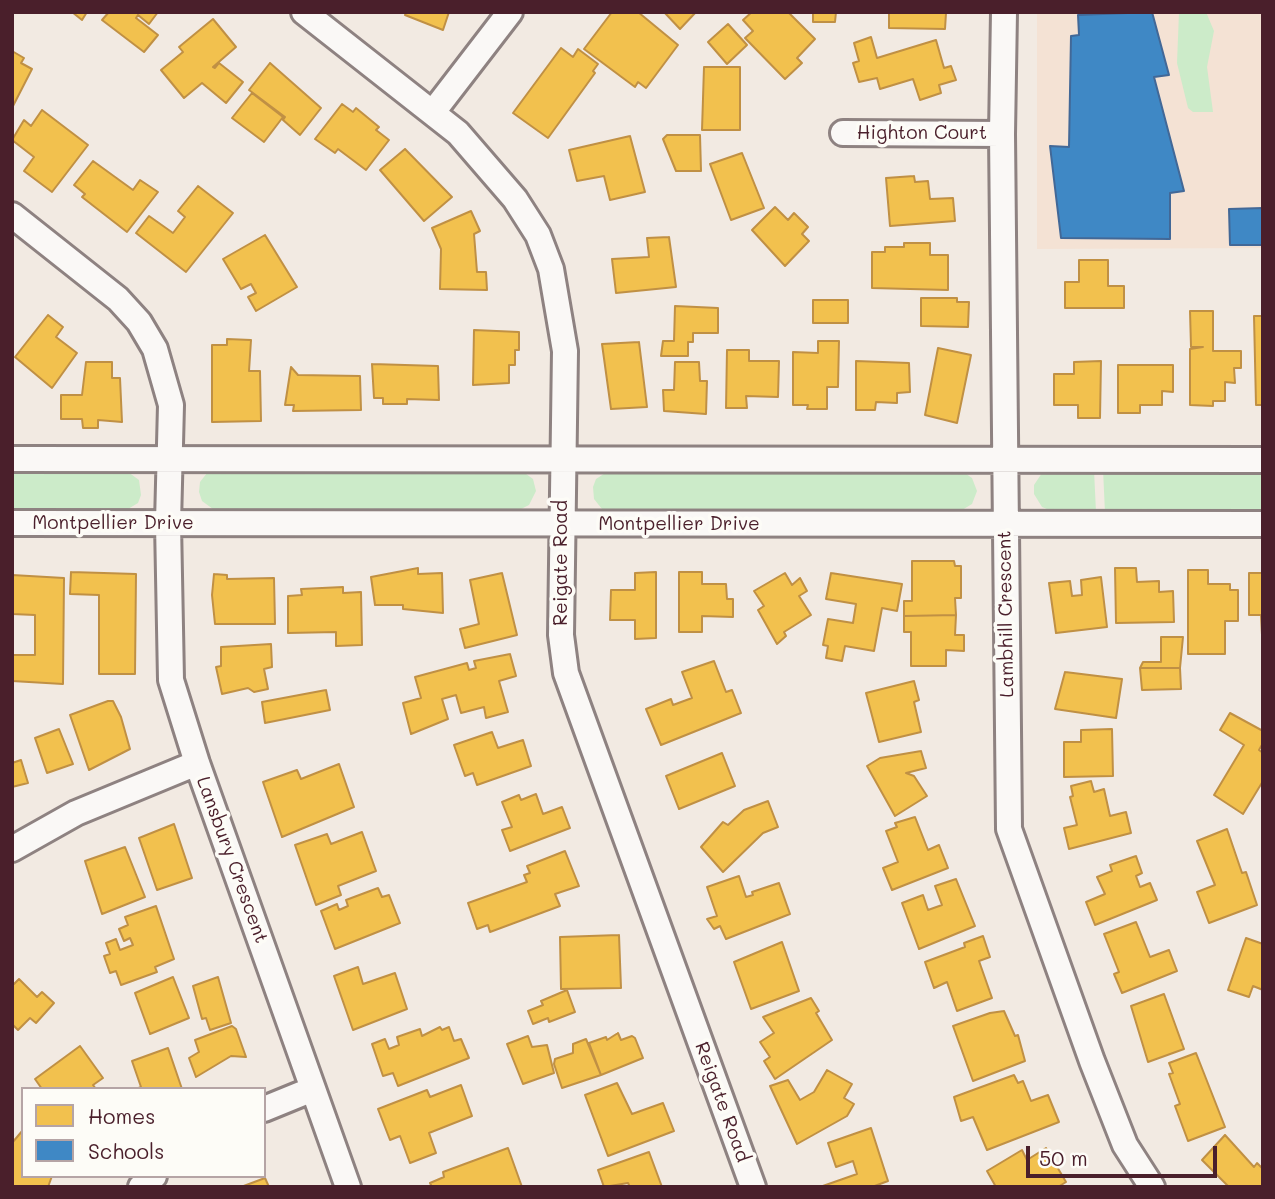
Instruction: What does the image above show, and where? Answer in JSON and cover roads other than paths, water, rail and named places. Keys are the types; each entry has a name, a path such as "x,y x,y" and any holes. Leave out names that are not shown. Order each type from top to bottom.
{"street":[{"name":"Reigate Road","path":"303,12 433,112 486,163 515,199 538,235 551,269 565,351 561,635 566,673 753,1187"},
{"path":"433,112 510,12"},
{"name":"Lambhill Crescent","path":"1004,12 1002,134 1009,829 1096,1073 1125,1145 1152,1187"},
{"name":"Highton Court","path":"843,133 1002,134"},
{"name":"Lansbury Crescent","path":"12,215 96,279 139,322 155,349 171,405 168,523 171,680 197,763 348,1187"},
{"path":"12,459 1263,460"},
{"name":"Montpellier Drive","path":"12,523 1263,524"},
{"path":"12,849 76,813 197,763"},
{"path":"266,1108 313,1088"}]}
